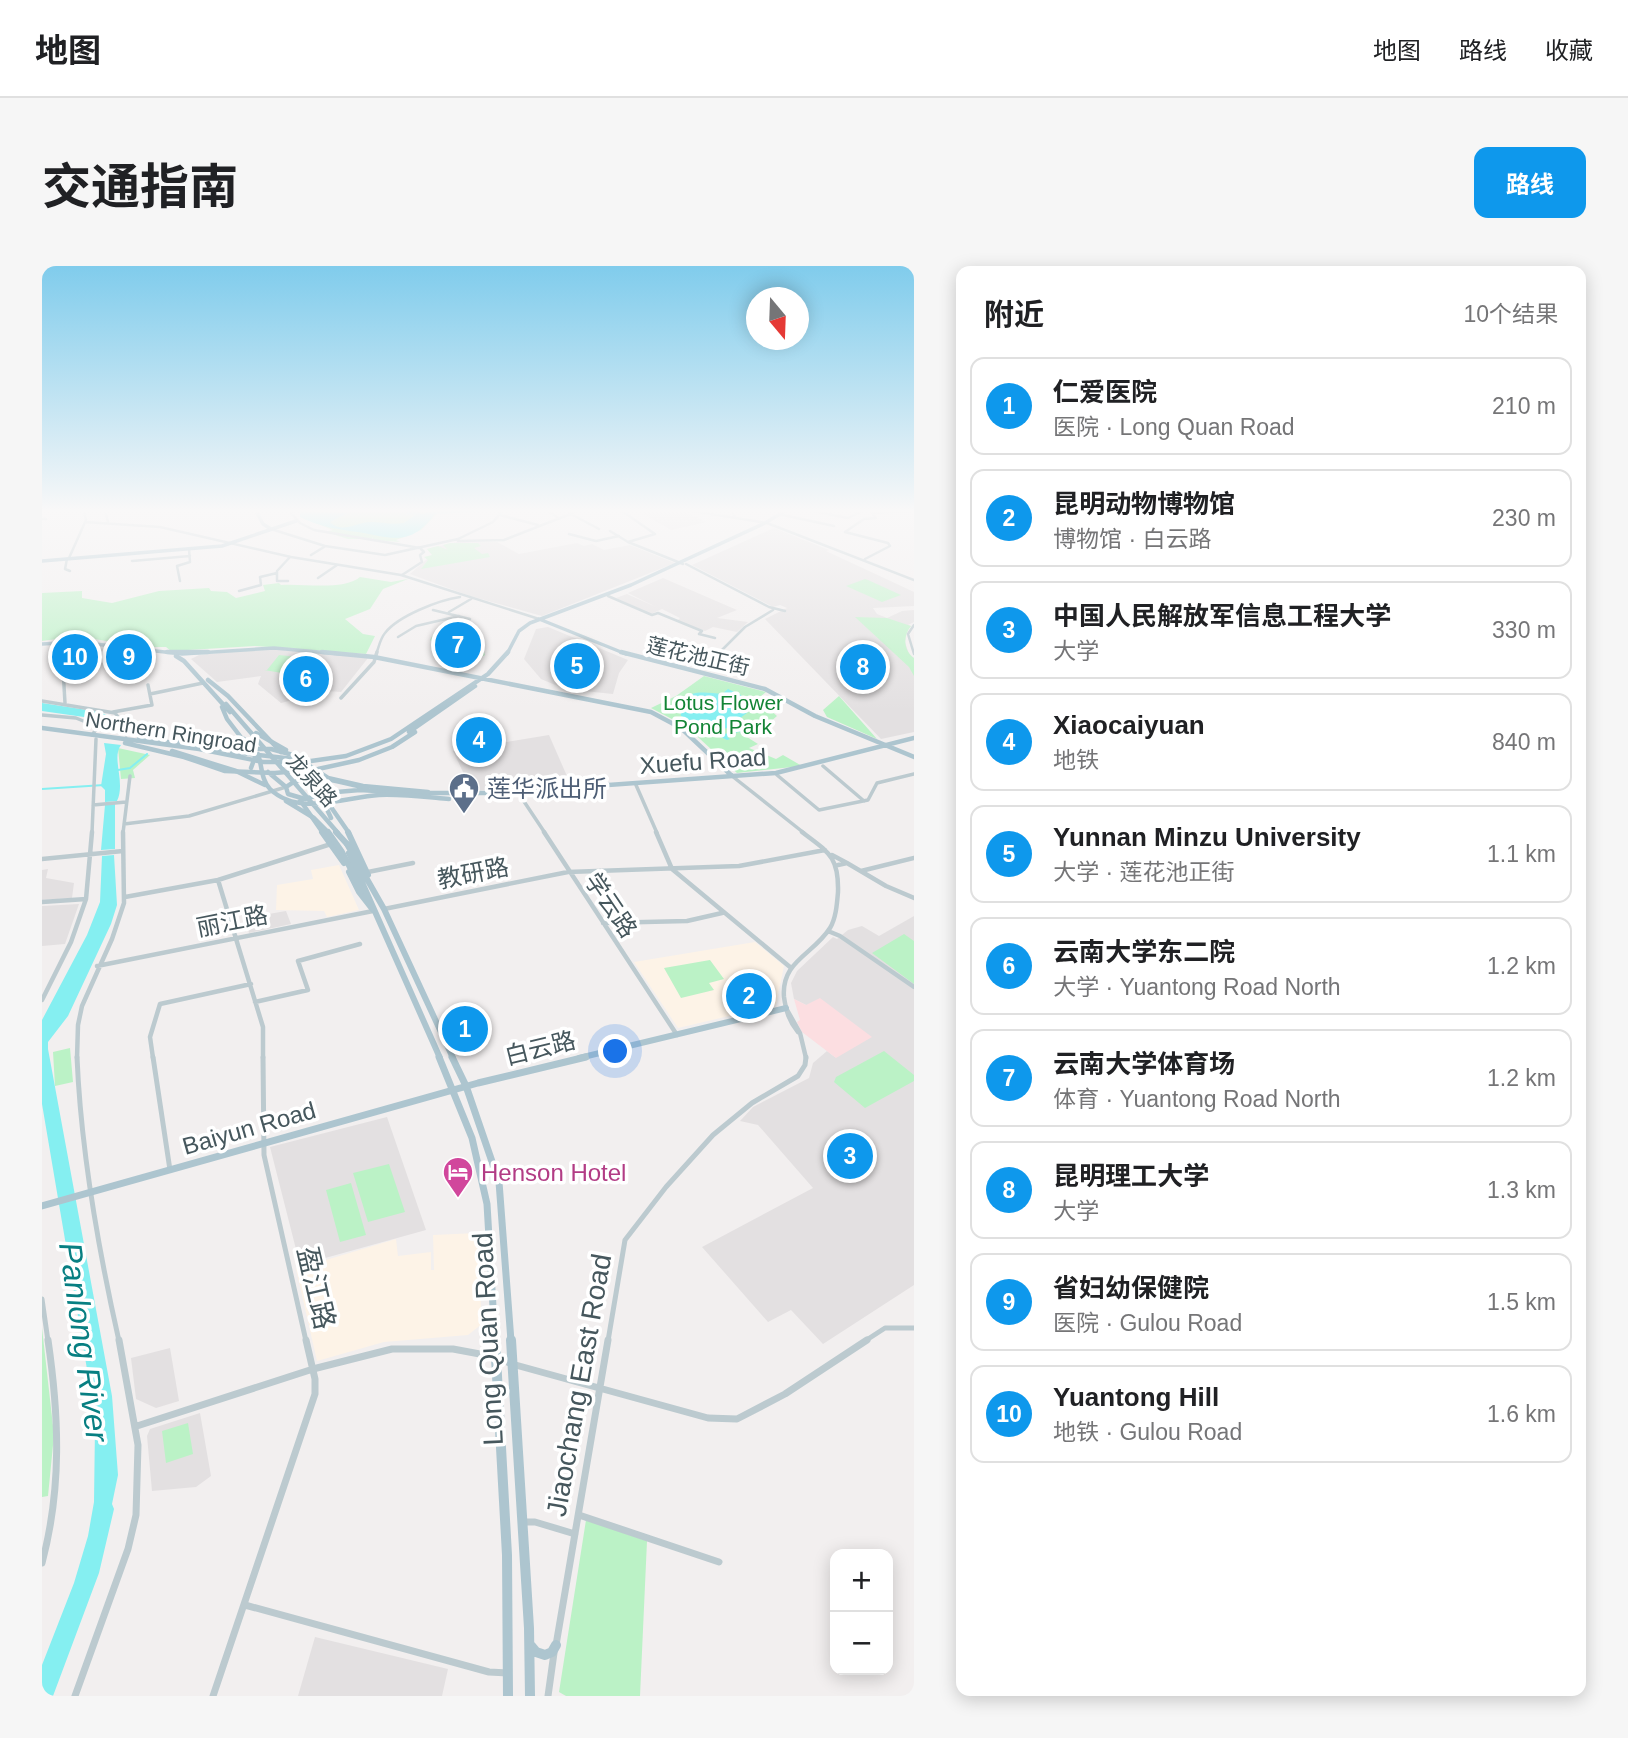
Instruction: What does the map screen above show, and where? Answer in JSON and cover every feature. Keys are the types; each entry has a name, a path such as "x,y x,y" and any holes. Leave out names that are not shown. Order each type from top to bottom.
{"main road":[{"path":"540,620 651,578"},
{"path":"42,644 78,642 182,657 222,695 259,737 295,766 344,764 376,754 403,741 506,661 524,630 540,620 651,578"},
{"name":"莲花池正街","path":"540,620 633,657 760,687 816,716 914,757"},
{"path":"42,644 182,657 196,653 274,648 374,657 484,678 651,712 687,733 734,777"},
{"path":"98,736 184,757 225,771 253,769 268,772 364,751 391,739 484,678"},
{"path":"206,681 224,692 255,729 295,766"},
{"path":"206,681 258,754 267,786"},
{"path":"223,703 227,719 255,757 253,769"},
{"name":"龙泉路","path":"223,703 347,845"},
{"name":"龙泉路","path":"228,712 347,845"},
{"name":"Northern Ringroad","path":"42,729 120,736 295,766"},
{"path":"120,736 231,747 240,744 244,739"},
{"path":"120,736 218,749 271,749 315,781 323,809 347,845"},
{"name":"Xuefu Road","path":"295,766 323,780 359,788 465,795 734,777 804,768 914,738"},
{"path":"125,743 172,751 236,771 267,786 324,828 343,853 374,911"},
{"name":"Northern Ringroad","path":"125,743 183,750 258,764 295,766"},
{"path":"200,744 295,766 349,783 465,795"},
{"path":"286,787 293,780 295,766"},
{"path":"268,772 286,787 288,794 299,799 332,844 359,892 374,911"},
{"path":"276,794 295,801 317,803 372,795 449,799 734,777"},
{"path":"323,780 328,786 324,794"},
{"path":"299,799 360,790 465,796 519,794"},
{"path":"324,794 354,839 369,880"},
{"name":"Long Quan Road","path":"347,845 384,909 466,1086 499,1182 505,1225 530,1644 530,1696"},
{"name":"Long Quan Road","path":"347,845 454,1090 483,1176 507,1555 508,1696"},
{"name":"白云路","path":"466,1086 786,1008"},
{"name":"Baiyun Road","path":"46,1205 466,1086"},
{"path":"530,1644 541,1655 552,1651 556,1645"}],"street":[{"path":"239,591 261,586 260,578"},
{"path":"277,578 277,581 288,581"},
{"path":"410,578 540,620"},
{"path":"711,578 774,609 785,611"},
{"path":"440,593 442,588"},
{"path":"608,596 652,615 658,613 702,631 699,634 715,638"},
{"path":"341,698 370,666 385,631 436,601 465,597"},
{"path":"448,612 471,599"},
{"path":"713,659 745,627 774,609"},
{"path":"433,610 470,619"},
{"path":"398,637 416,626 459,616"},
{"path":"914,625 908,634 914,654"},
{"path":"61,644 65,703"},
{"path":"150,694 206,681"},
{"path":"42,701 112,712 152,705 148,685"},
{"path":"112,712 119,717 120,736"},
{"path":"42,715 91,723 98,727 96,786 86,899 71,942 42,1000"},
{"path":"823,766 864,801"},
{"path":"777,775 819,810 864,801 873,795 877,783 914,774"},
{"path":"75,1696 135,1527 139,1494 137,1426 89,1192 77,1024 79,1009 118,920 125,897 124,824 130,776"},
{"path":"734,777 830,854 886,886 914,898"},
{"path":"636,785 672,869 790,967 828,931 834,921 838,865 830,854"},
{"path":"124,824 189,816 286,787"},
{"name":"学云路","path":"519,794 677,1035"},
{"path":"93,805 126,802"},
{"path":"125,897 218,880 332,844"},
{"name":"教研路","path":"384,909 568,872 739,866 825,850"},
{"path":"42,859 123,851"},
{"path":"861,871 914,858"},
{"path":"368,872 413,863"},
{"path":"838,865 847,863"},
{"name":"盈江路","path":"213,1696 316,1394 313,1369 262,1143 264,1036 218,880"},
{"path":"42,902 86,899"},
{"name":"丽江路","path":"97,966 374,911"},
{"path":"602,923 687,922 722,912"},
{"path":"828,931 840,936 914,987"},
{"path":"255,1002 308,990 298,961 360,944"},
{"name":"Jiaochang East Road","path":"548,1696 625,1240 651,1205 723,1127 747,1105 798,1076 806,1062 798,1032 786,1016 783,977 790,967"},
{"path":"170,1171 150,1037 160,1004 168,1000 250,984"},
{"path":"42,1299 60,1426 58,1483 42,1563"},
{"path":"137,1426 313,1369 410,1347 453,1349 496,1357 512,1364 708,1418 737,1419 785,1394 885,1328 914,1328"},
{"path":"579,1515 719,1562"},
{"path":"522,1522 535,1522 576,1534"},
{"path":"245,1605 489,1672 509,1673"}],"shaded area":[{"path":"420,578 638,578 542,616 470,596"},
{"path":"663,578 737,610 717,618 748,622 737,632 713,627 705,631 677,621 680,618 662,609 651,614 616,598 627,594 656,607 628,593"},
{"path":"717,578 883,578 914,592 914,606 873,608 877,614 887,618 902,611 914,610 914,622 908,625 911,626 906,632 905,642 909,654 914,658 914,732 881,739 765,619 787,608 780,605 773,607"},
{"path":"548,627 628,660 619,673 613,694 565,689 541,679 524,659 536,629"},
{"path":"82,647 97,650 90,656 92,670 66,673 68,657"},
{"path":"284,650 368,658 341,692 327,691 281,703 258,684 261,676 217,682 191,659 199,655"},
{"path":"549,735 570,783 472,791 453,751"},
{"path":"339,865 359,910 327,917 324,911 276,910 277,885 313,879 311,870"},
{"path":"48,869 46,878 74,883 72,898 42,900 42,870"},
{"path":"79,904 65,944 42,946 42,906"},
{"path":"286,911 291,924 249,933 245,918"},
{"path":"914,916 914,1285 823,1344 791,1310 768,1322 702,1247 813,1188 758,1125 740,1121 753,1107 809,1078 813,1063 827,1051 836,1058 806,1005 794,999 791,983 797,971 833,937 837,939 848,930 862,926 879,936"},
{"path":"755,942 784,966 776,1005 678,1028 634,962"},
{"path":"820,998 872,1037 836,1058 802,1032 797,1022 800,1020 794,999 806,1005"},
{"path":"387,1117 426,1230 300,1265 270,1147"},
{"path":"477,1233 482,1324 468,1335 384,1342 317,1361 296,1269 396,1239 398,1256 431,1252 431,1270 434,1270 433,1235"},
{"path":"170,1348 179,1401 156,1408 136,1399 131,1358"},
{"path":"200,1413 211,1476 196,1487 152,1491 147,1436 150,1429"},
{"path":"315,1637 448,1669 442,1696 298,1696"}],"green space":[{"path":"359,578 391,582 408,579 383,589 370,609 345,619 363,634 375,636 366,654 255,646 171,651 166,647 140,647 71,637 42,641 42,593 82,591 82,598 112,603 159,591 209,588 211,591 227,592 236,598 265,591 263,585 333,585"},
{"path":"865,579 901,595 882,602 846,586"},
{"path":"855,617 887,618 911,626 905,643 914,658 914,676 909,667"},
{"path":"434,633 458,633 483,648 485,655 478,659 463,659 449,654 430,640"},
{"path":"279,655 316,659 300,676 264,670 267,670"},
{"name":"Lotus Flower Pond Park","path":"704,676 766,692 760,697 777,706 769,709 777,716 747,737 758,744 749,748 776,759 783,755 802,766 737,773 687,727 651,708 676,696"},
{"path":"839,696 877,739 827,717 823,710"},
{"path":"118,748 150,755 133,770 135,778 121,779"},
{"path":"904,934 914,941 914,984 872,953"},
{"path":"710,960 724,979 709,983 714,990 681,998 664,968"},
{"path":"70,1048 73,1082 55,1086 53,1052"},
{"path":"884,1051 914,1075 914,1081 865,1108 834,1082 836,1077"},
{"path":"389,1164 405,1212 368,1222 353,1173"},
{"path":"351,1183 366,1235 340,1242 326,1190"},
{"path":"42,1328 54,1435 48,1496 42,1497"},
{"path":"188,1423 193,1454 166,1463 162,1431"},
{"path":"586,1520 647,1541 640,1696 566,1696 559,1692"}],"water":[{"path":"728,689 741,695 748,712 735,722 747,733 738,732 727,737 730,739 727,740 719,736 731,732 732,727 706,727 681,716 680,710 661,709 664,705 683,705 686,702 682,700 691,694 722,694"},
{"path":"42,703 100,712 113,718 119,733 105,731 103,724 91,718 42,711"},
{"path":"104,743 121,745 117,757 120,786 117,801 105,802 105,790 101,786 106,754"},
{"path":"115,804 115,849 101,850 105,805"},
{"name":"Panlong River","path":"114,855 117,905 111,924 68,1016 48,1042 48,1049 112,1396 118,1475 112,1504 114,1509 99,1573 53,1696 42,1696 42,1665 74,1583 88,1536 94,1502 95,1426 42,1104 42,1020 87,935 100,902 102,856"}],"waterway":[{"path":"118,770 130,768 147,754"},
{"path":"42,789 104,785"}],"place":[{"name":"云南大学体育场","path":"458,645"},
{"name":"Yuantong Hill","path":"75,657"},
{"name":"省妇幼保健院","path":"129,657"},
{"name":"Yunnan Minzu University","path":"577,666"},
{"name":"昆明理工大学","path":"863,667"},
{"name":"云南大学东二院","path":"306,679"},
{"name":"Xiaocaiyuan","path":"479,740"},
{"name":"莲华派出所","path":"464,815"},
{"name":"昆明动物博物馆","path":"749,996"},
{"name":"仁爱医院","path":"465,1029"},
{"name":"中国人民解放军信息工程大学","path":"850,1156"},
{"name":"Henson Hotel","path":"458,1199"}]}
